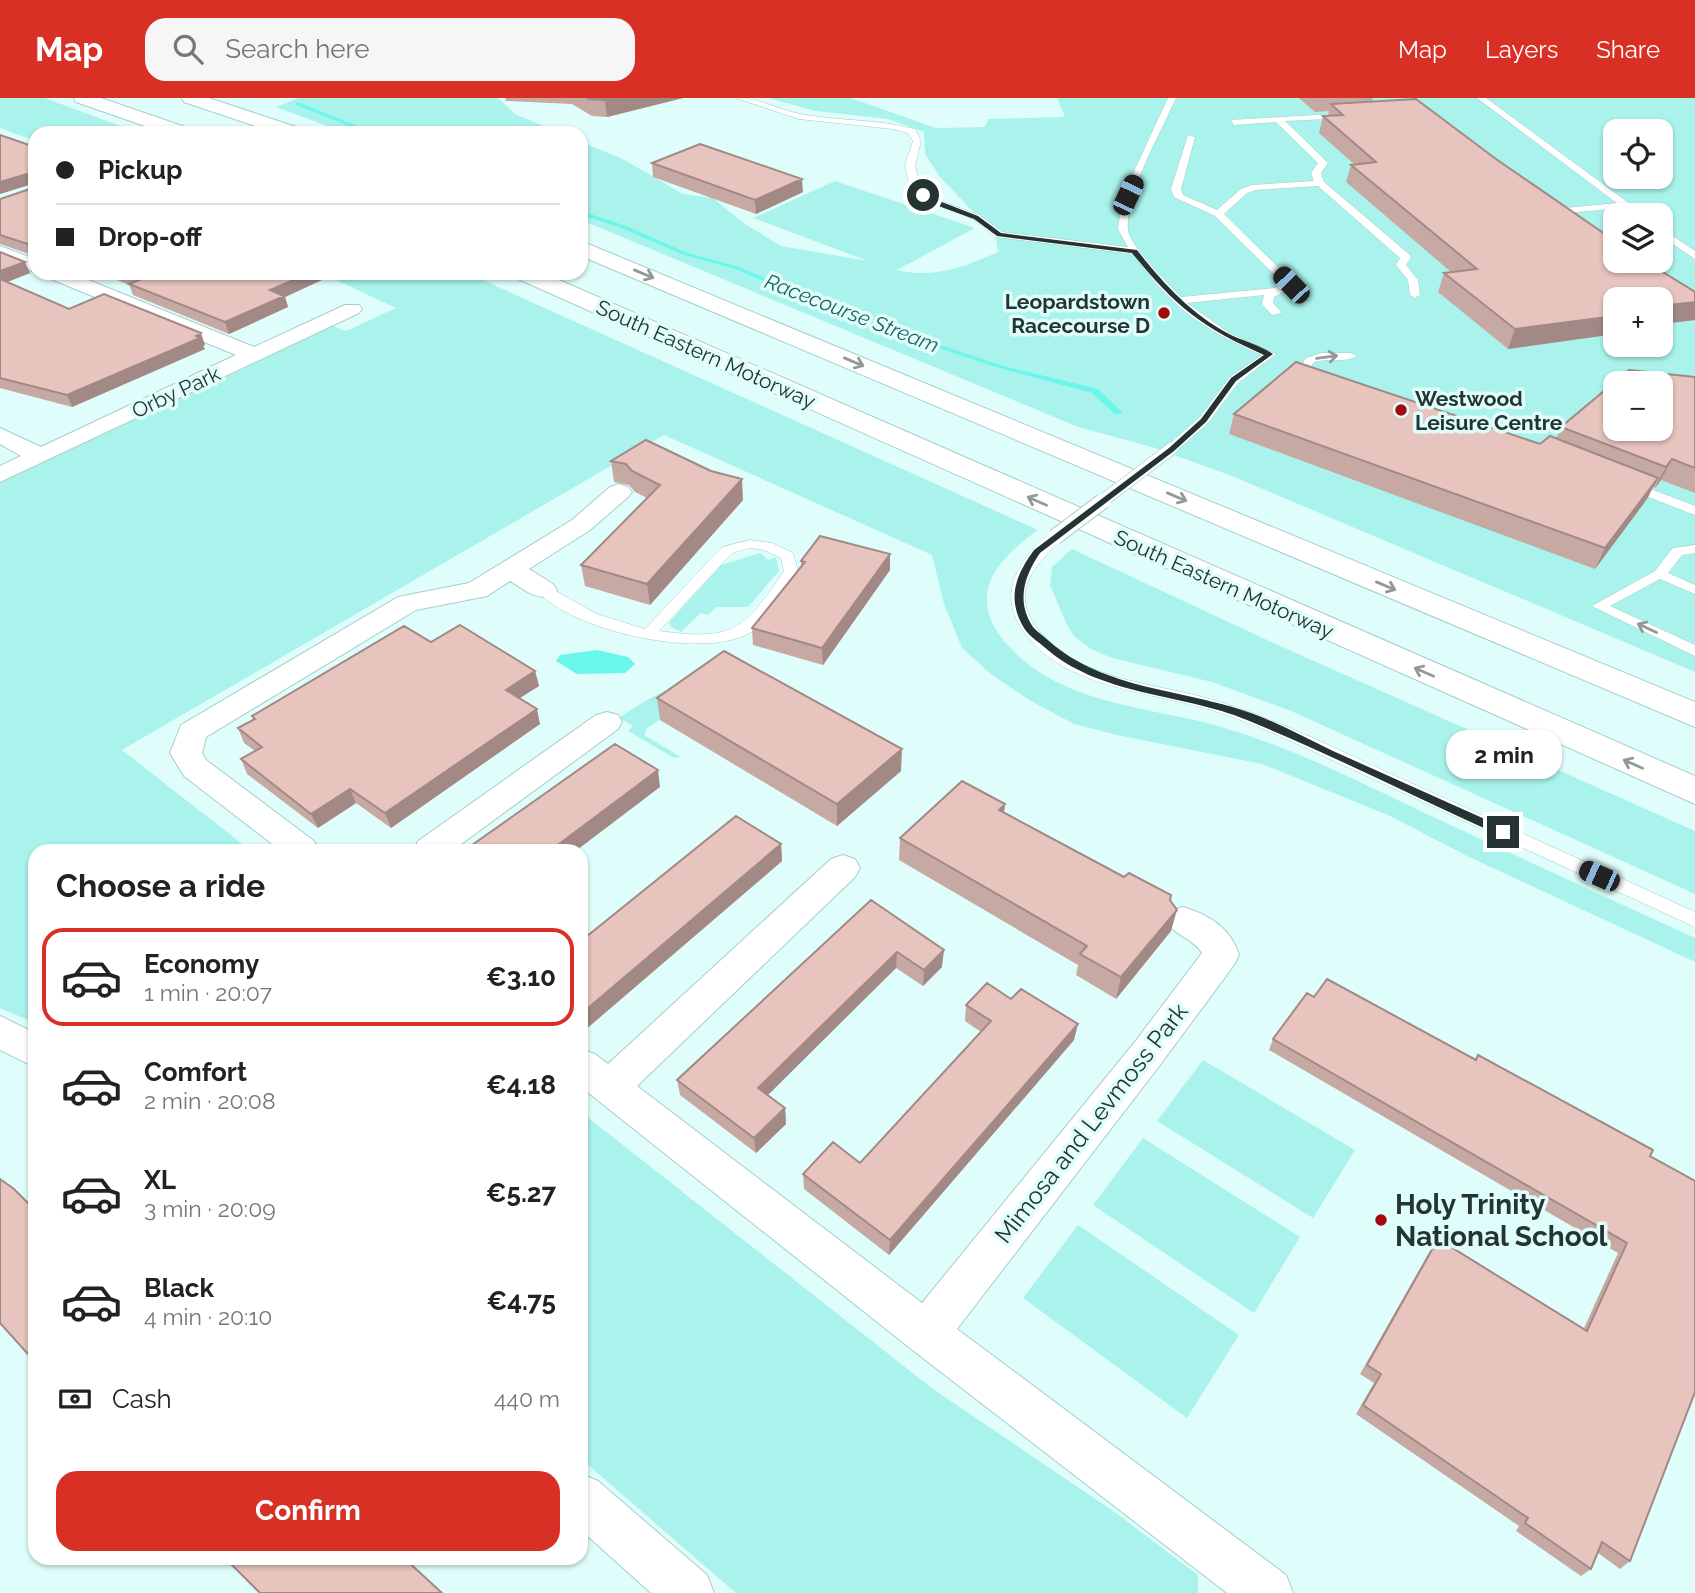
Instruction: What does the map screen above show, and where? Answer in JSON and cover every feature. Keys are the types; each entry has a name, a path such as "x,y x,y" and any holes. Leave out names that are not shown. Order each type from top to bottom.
{"highway":[{"path":"82,98 164,126"},
{"path":"191,98 274,126"},
{"name":"South Eastern Motorway","path":"588,251 1695,715"},
{"name":"South Eastern Motorway","path":"540,280 1695,791"}],"street":[{"path":"0,252 28,263"},
{"path":"81,280 254,355"},
{"name":"Orby Park","path":"0,475 352,309"},
{"path":"0,435 40,456"},
{"path":"294,844 195,768 186,753 192,732 408,603 477,590 581,525 619,492"},
{"path":"512,570 543,590"},
{"path":"438,844 607,722"},
{"path":"843,868 596,1076 926,1333 1268,1593"},
{"name":"Mimosa and Levmoss Park","path":"926,1333 1147,1054 1221,955 1220,946 1210,935 1183,920"},
{"path":"0,1032 28,1047"},
{"path":"588,1504 689,1593"}],"lane":[{"path":"740,98 799,116 889,125 912,131 917,141 910,165 913,180 923,195 976,217 999,234 1134,251"},
{"path":"1172,98 1128,195 1123,229 1134,251 1178,301 1217,330 1270,354 1234,380 1204,421 1171,449 1037,551 1024,569 1018,598 1028,628 1060,656 1117,683 1248,716 1695,919"},
{"path":"1481,98 1623,203"},
{"path":"1234,122 1355,114"},
{"path":"1278,119 1323,163 1316,173 1320,183 1406,257 1401,265 1413,280 1415,295"},
{"path":"1191,137 1176,190 1179,197 1218,214 1291,285 1269,296 1267,303 1276,313"},
{"path":"1218,214 1244,191 1255,187 1320,183"},
{"path":"1576,224 1557,211 1603,207"},
{"path":"1673,240 1695,256"},
{"path":"1178,301 1276,291"},
{"path":"1306,367 1310,360 1326,355 1351,356"},
{"path":"1619,480 1695,511"},
{"path":"543,590 587,615 649,633 681,639 729,636 746,629 760,614 791,571 788,556 767,546 750,544 727,550 649,633"},
{"path":"1695,549 1678,551 1660,574 1599,606 1695,651"},
{"path":"1660,574 1695,590"}],"shaded area":[{"path":"0,98 45,98 120,126 28,126 28,138 0,128"},
{"path":"298,98 498,98 515,114 543,126 327,126 276,107"},
{"path":"768,98 851,98 936,128 985,127 988,119 1065,117 1057,98 1695,98 1695,672 1232,476 1152,447 1078,427 588,223 588,145 621,158 683,194 713,198 745,224 781,246 868,261 753,218 835,181 975,228 897,270 924,273 949,270 998,252 996,236 940,177 925,154 924,132 888,119 816,111"},
{"path":"336,280 483,280 1038,530 999,566 987,593 993,625 1025,662 1072,689 1098,698 1207,723 1265,741 1321,764 1695,938 1695,962 1465,855 1388,815 1262,764 1074,724 1029,700 991,674 962,648 944,604 932,555 664,435 122,750 242,844 28,844 28,1020 0,1008 0,483 333,326 346,331 396,308"},
{"path":"1072,549 1278,645 1695,831 1695,894 1291,711 1212,682 1112,658 1091,649 1074,636 1050,585 1052,567"},
{"path":"760,553 768,560 776,557 779,571 748,607 716,607 708,615 701,613 681,632 671,627 669,622 721,565"},
{"path":"724,673 645,730 647,731 644,735 681,757 674,758 628,731 633,726 619,718 669,689"},
{"path":"1203,1060 1355,1150 1313,1218 1157,1121"},
{"path":"588,1118 933,1389 1116,1513 1198,1575 1198,1593 736,1593 588,1465"},
{"path":"1143,1138 1300,1237 1254,1313 1093,1205"},
{"path":"1078,1225 1239,1335 1187,1418 1023,1298"}],"water":[{"path":"597,650 628,657 635,664 625,673 577,674 556,661 560,655"}],"building":[{"path":"587,98 615,98 605,100"},
{"path":"1416,99 1496,159 1603,233 1603,273 1664,273 1695,292 1695,302 1673,305 1673,287 1603,287 1603,318 1515,329 1444,273 1477,269 1351,165 1376,162 1323,116 1343,115 1331,104"},
{"path":"0,135 28,145 28,174 0,182"},
{"path":"700,144 802,179 755,200 652,163"},
{"path":"28,190 28,244 0,235 0,199"},
{"path":"0,252 25,262 0,271"},
{"path":"0,279 69,309 104,294 201,333 196,336 200,338 67,395 0,378"},
{"path":"139,280 294,280 270,290 284,296 225,322 129,284"},
{"path":"1296,362 1540,444 1550,436 1658,478 1605,548 1234,414"},
{"path":"1673,375 1695,377 1695,468 1672,459 1666,467 1561,427 1603,392 1603,441 1673,441"},
{"path":"646,440 711,471 742,479 647,584 581,565 660,485 632,471 626,464 611,461"},
{"path":"820,536 890,554 822,648 752,628 805,562 801,561"},
{"path":"460,625 535,671 506,690 537,709 385,813 350,789 311,814 241,759 262,747 238,728 255,719 252,716 404,626 431,642"},
{"path":"724,651 902,749 837,804 657,698"},
{"path":"615,744 658,770 559,844 473,844"},
{"path":"962,781 1005,804 999,810 1124,877 1129,873 1171,895 1170,900 1177,910 1121,977 1080,954 1087,946 900,838"},
{"path":"736,816 781,844 588,1008 588,935"},
{"path":"871,900 944,950 924,970 897,952 758,1088 785,1108 754,1138 677,1080"},
{"path":"1327,979 1476,1060 1478,1055 1653,1150 1650,1156 1695,1181 1695,1392 1630,1561 1602,1542 1591,1569 1525,1523 1528,1518 1363,1405 1381,1374 1367,1365 1438,1239 1587,1331 1627,1243 1273,1039 1307,993 1314,997"},
{"path":"987,983 1011,999 1021,989 1078,1024 890,1240 803,1174 833,1142 860,1163 991,1021 966,1005"},
{"path":"0,1179 28,1203 28,1354 0,1323"},
{"path":"232,1565 412,1565 442,1593 260,1593"}],"waterway":[{"name":"Racecourse Stream","path":"298,104 354,126"},
{"name":"Racecourse Stream","path":"588,215 624,227 683,253 737,268 857,319 998,366 1095,391 1119,413"}],"place":[{"name":"Leopardstown Racecourse D","path":"1164,313"},
{"name":"Westwood Leisure Centre","path":"1401,410"},
{"name":"Holy Trinity National School","path":"1381,1220"}],"route":[{"path":"923,195 976,217 999,234 1134,251 1158,281 1191,313 1225,335 1270,354 1246,368 1225,389 1204,421 1171,449 1037,551 1024,569 1019,583 1018,598 1028,628 1060,656 1087,671 1117,683 1163,692 1248,716 1503,832"}]}
